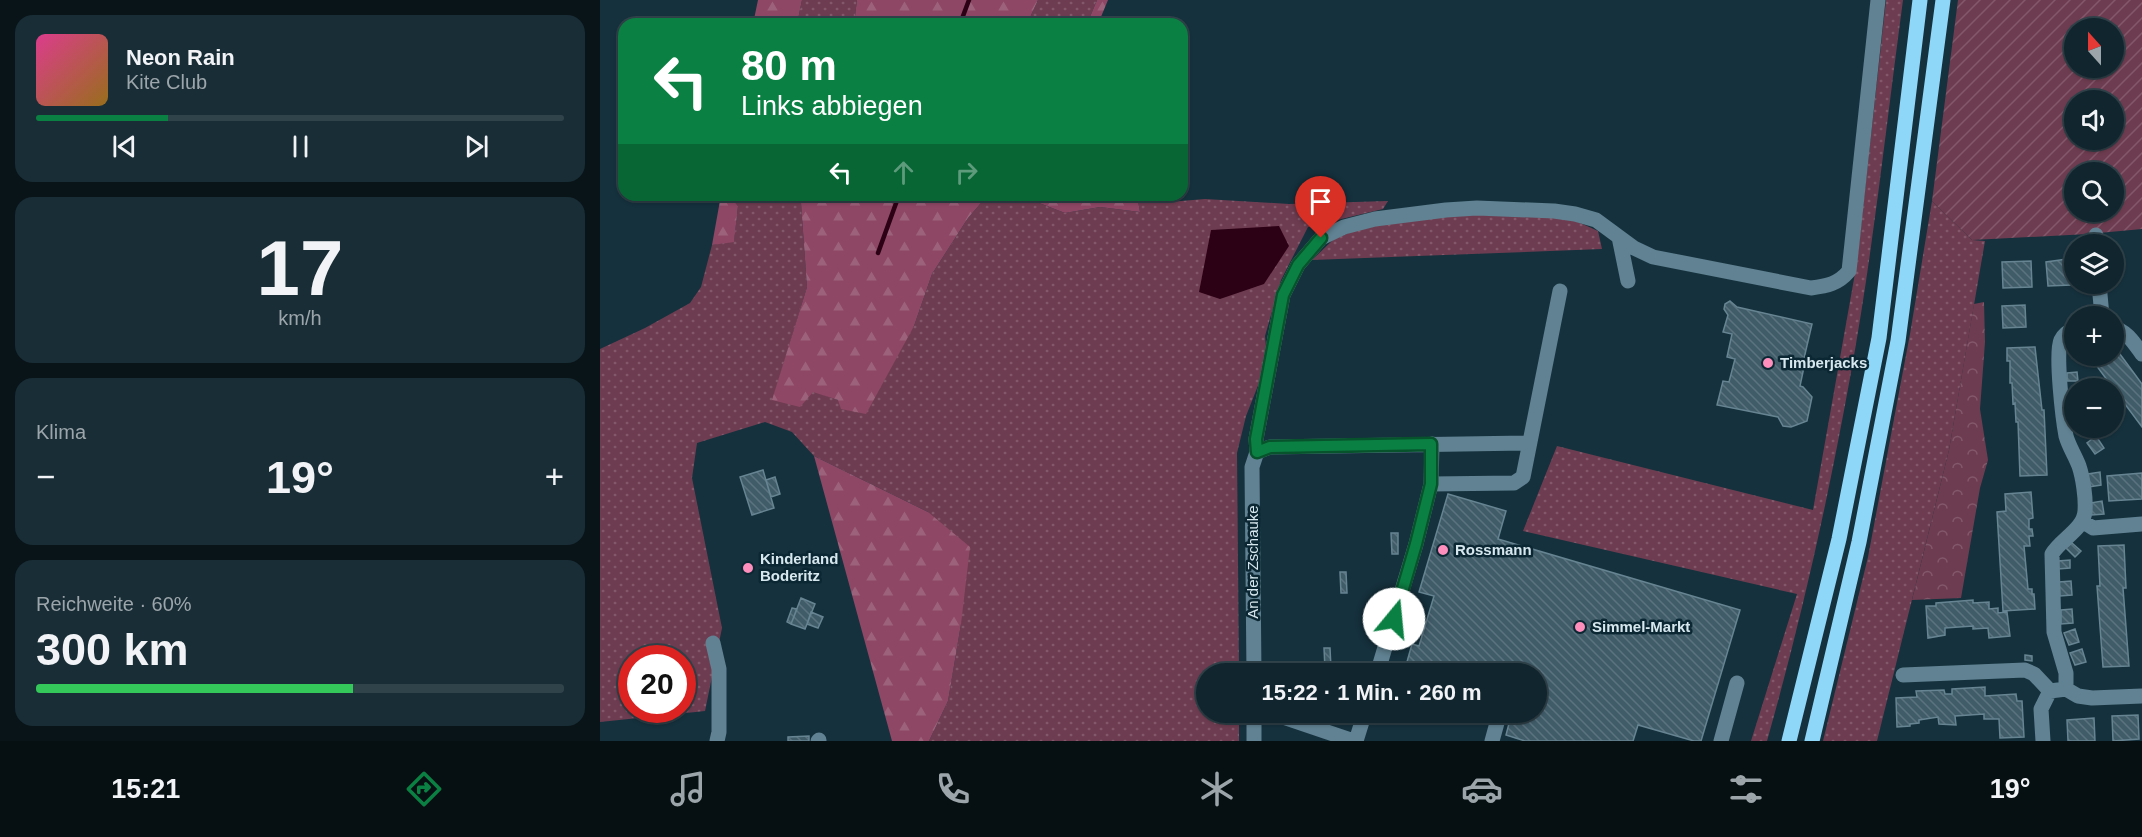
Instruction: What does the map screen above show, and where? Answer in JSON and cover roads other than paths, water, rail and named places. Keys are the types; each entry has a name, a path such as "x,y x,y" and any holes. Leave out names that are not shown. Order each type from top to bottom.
{"main road":[{"path":"1789,741 1839,539 1879,338 1920,0"},
{"path":"1812,741 1859,543 1898,341 1943,0"}],"street":[{"name":"An der Zschauke","path":"1254,663 1252,467 1257,452 1256,439 1283,295 1298,265 1321,238 1344,227 1375,219 1446,210 1478,208 1554,211 1596,220 1634,248 1653,256 1811,288 1828,286 1841,281 1849,272 1878,0"},
{"path":"1619,237 1628,281"},
{"path":"1431,484 1514,483 1523,477 1560,291"},
{"path":"2124,333 2142,354"},
{"path":"2043,741 2041,710 2058,690 2066,673 2054,632 2052,560 2056,548 2082,521 2085,512 2081,474 2066,433 2059,364 2060,342 2064,336"},
{"path":"1257,452 1270,447 1529,443"},
{"path":"1380,663 1416,544 1431,484 1431,444"},
{"path":"2082,521 2093,528 2142,524"},
{"path":"713,643 718,669 717,741"},
{"path":"1903,675 2025,670 2058,690 2078,696 2092,698 2142,696"},
{"path":"1721,741 1737,683"},
{"path":"1254,723 1254,741"},
{"path":"1301,723 1355,741 1361,723"},
{"path":"1492,741 1495,723"}],"waterway":[{"path":"962,18 969,0"},
{"path":"878,253 897,201"}],"place":[{"name":"Timberjacks","path":"1768,363"},
{"name":"Rossmann","path":"1443,550"},
{"name":"Kinderland Boderitz","path":"748,568"},
{"name":"Simmel-Markt","path":"1580,627"}]}
